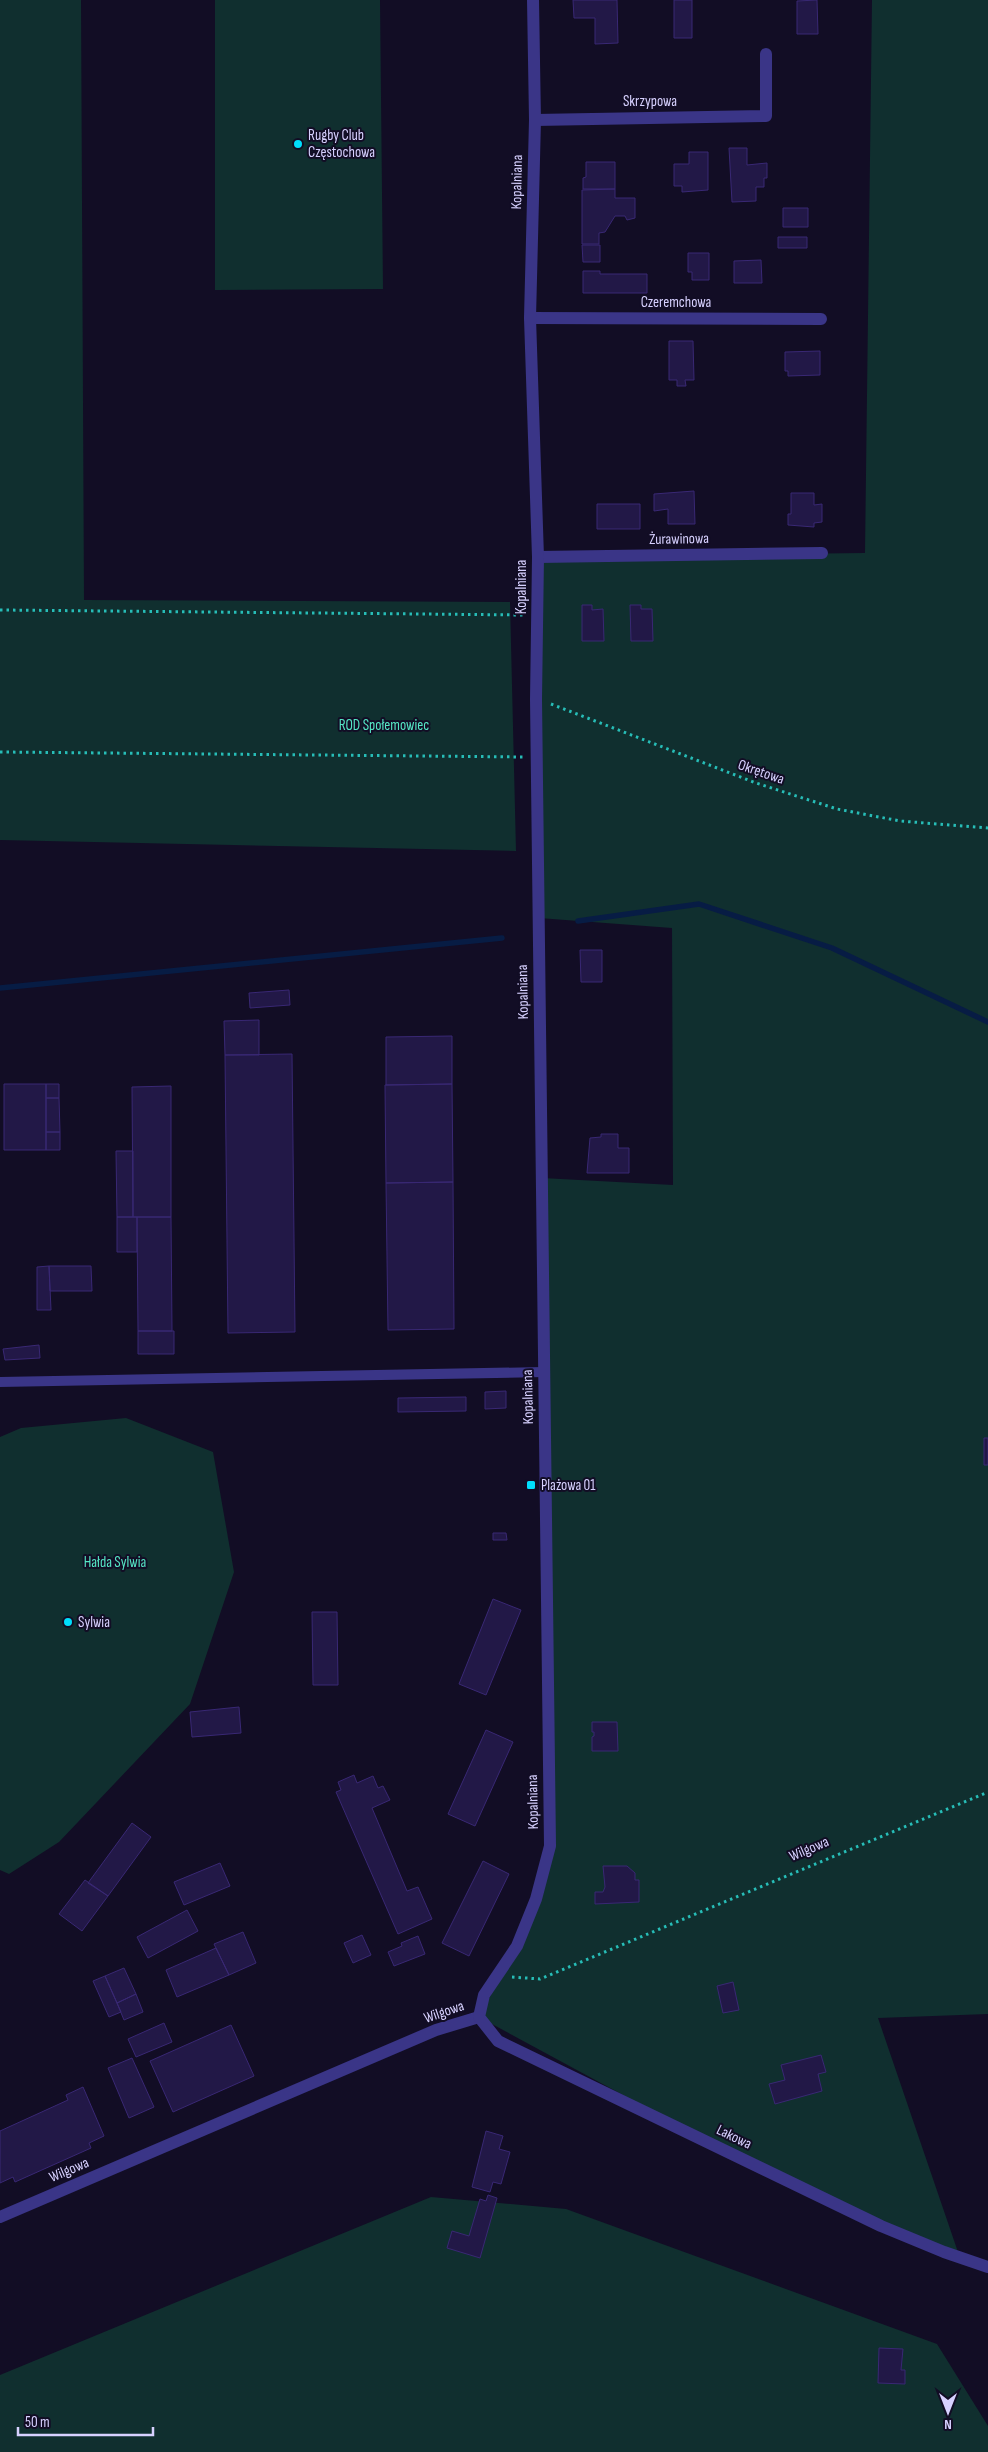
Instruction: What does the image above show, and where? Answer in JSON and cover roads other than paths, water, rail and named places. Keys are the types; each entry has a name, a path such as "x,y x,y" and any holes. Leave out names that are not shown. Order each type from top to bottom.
{"street":[{"name":"Kopalniana","path":"500,1974 517,1946 536,1899 550,1846 536,699 538,556 530,318 534,120 533,0"},
{"name":"Skrzypowa","path":"534,120 766,116 766,54"},
{"name":"Czeremchowa","path":"530,318 821,319"},
{"name":"Żurawinowa","path":"538,556 822,553"},
{"name":"Wilgowa","path":"0,2218 427,2034 479,2017 484,1995 500,1974"},
{"name":"Lakowa","path":"479,2017 498,2041 881,2226 944,2252 988,2267"}],"lane":[{"path":"0,1382 544,1372"}],"waterway":[{"path":"578,921 699,904 832,948 988,1022"},
{"path":"0,988 502,938"}],"place":[{"name":"Rugby Club Częstochowa","path":"298,144"},
{"name":"Plażowa 01","path":"531,1485"},
{"name":"Sylwia","path":"68,1622"}],"park label":[{"name":"ROD Społemowiec","path":"384,725"},
{"name":"Hałda Sylwia","path":"115,1562"}]}
